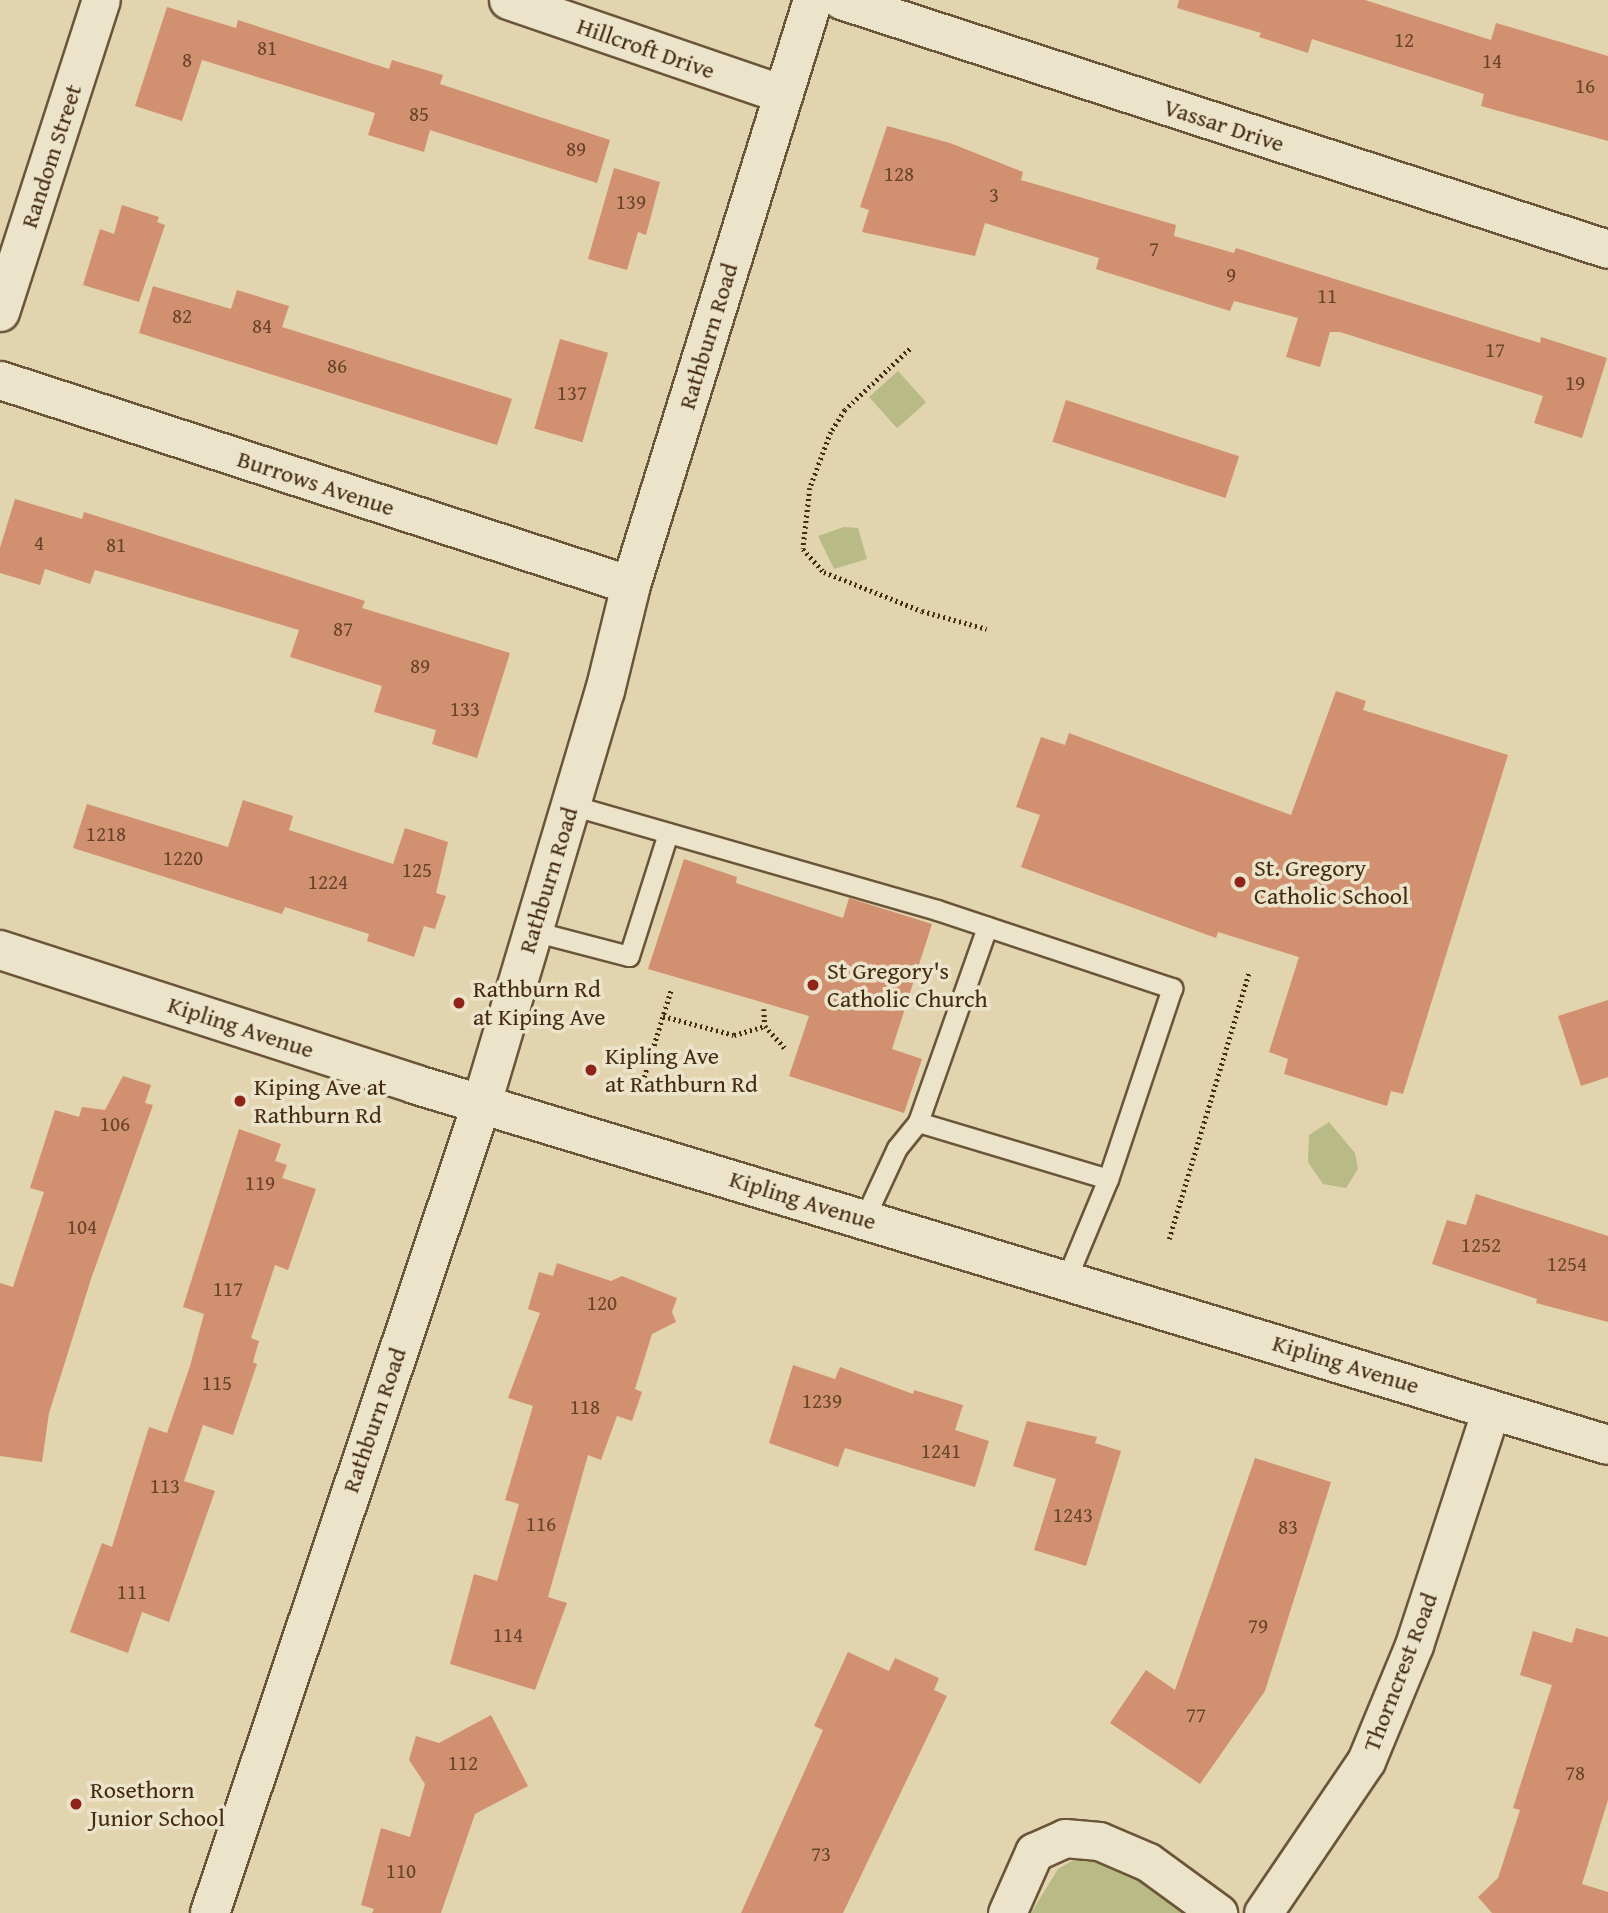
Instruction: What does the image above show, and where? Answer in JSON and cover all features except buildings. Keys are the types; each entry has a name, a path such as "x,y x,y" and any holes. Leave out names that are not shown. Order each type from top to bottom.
{"street":[{"name":"Random Street","path":"0,312 101,0"},
{"name":"Hillcroft Drive","path":"508,0 783,94"},
{"name":"Rathburn Road","path":"210,1913 482,1102 571,805 631,585 813,0"},
{"name":"Vassar Drive","path":"841,0 1608,249"},
{"name":"Burrows Avenue","path":"0,380 631,585"},
{"name":"Kipling Avenue","path":"2,956 1608,1445"},
{"name":"Thorncrest Road","path":"1263,1913 1366,1761 1414,1645 1491,1409"},
{"path":"1007,1913 1034,1852 1065,1838 1099,1841 1148,1862 1218,1913"}],"lane":[{"path":"571,805 987,927 1172,988 1108,1179 1066,1280"},
{"path":"533,931 628,956 668,833"},
{"path":"864,1219 897,1148 918,1122 987,927"},
{"path":"918,1122 1108,1179"}],"path":[{"path":"911,349 845,410 831,432 810,488 803,550 824,572 922,611 986,629"},
{"path":"1169,1239 1249,972"},
{"path":"644,1077 671,990"},
{"path":"764,1009 765,1026 786,1049"},
{"path":"663,1016 734,1035 765,1026"}],"green space":[{"path":"898,371 926,402 897,428 869,397"},
{"path":"844,527 858,528 867,559 834,569 818,536"},
{"path":"1329,1122 1355,1153 1358,1169 1346,1188 1323,1184 1308,1162 1309,1135"},
{"path":"1089,1851 1189,1913 1031,1913 1058,1869"}],"place":[{"name":"St. Gregory Catholic School","path":"1240,882"},
{"name":"St Gregory's Catholic Church","path":"813,985"},
{"name":"Rathburn Rd at Kiping Ave","path":"459,1003"},
{"name":"Kipling Ave at Rathburn Rd","path":"591,1070"},
{"name":"Kiping Ave at Rathburn Rd","path":"240,1101"},
{"name":"Rosethorn Junior School","path":"76,1804"}]}
